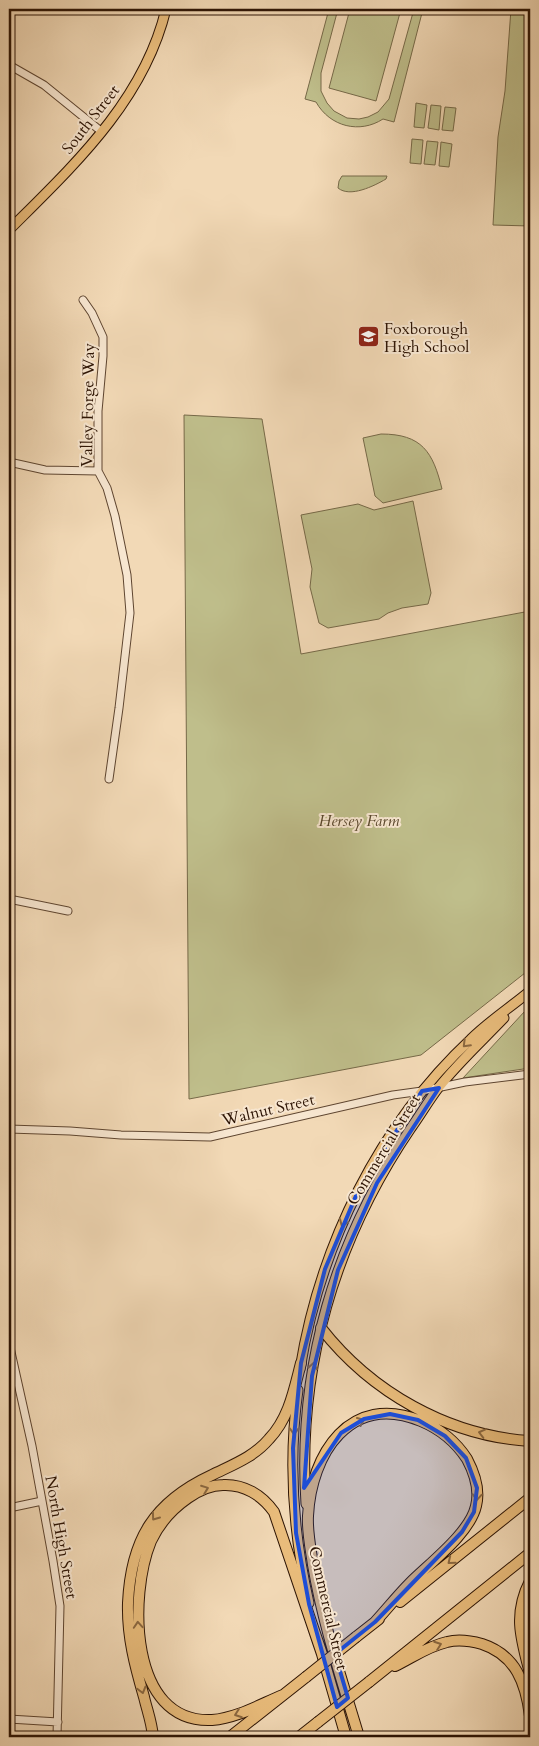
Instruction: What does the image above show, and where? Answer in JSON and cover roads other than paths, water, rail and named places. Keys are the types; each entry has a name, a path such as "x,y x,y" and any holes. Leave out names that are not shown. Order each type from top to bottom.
{"highway":[{"path":"321,1328 339,1351 358,1369 387,1391 412,1406 439,1419 465,1428 497,1436 530,1441"},
{"path":"153,1737 133,1656 129,1625 130,1581 141,1541 156,1515 176,1495 194,1483 249,1457 269,1440 287,1413 301,1363"},
{"path":"308,1519 312,1483 322,1457 338,1436 364,1418 390,1414 418,1420 446,1436 466,1458 474,1475 478,1492 476,1508 471,1519 462,1532 409,1584 375,1622"},
{"path":"283,1695 239,1714 210,1720 194,1718 179,1712 165,1702 157,1692 146,1669 142,1651 138,1625 138,1594 151,1542 161,1524 173,1510 197,1492 219,1485 243,1488 258,1496 267,1504 274,1512 279,1523 322,1654"},
{"path":"230,1737 530,1498"},
{"name":"Commercial Street","path":"308,1519 312,1555 320,1596 358,1735"},
{"path":"299,1737 530,1553"},
{"path":"530,1581 522,1602 520,1626 530,1673"},
{"path":"378,1674 443,1643 461,1640 478,1643 500,1653 512,1664 524,1690 530,1716"},
{"name":"Commercial Street","path":"322,1654 346,1737"}],"main road":[{"name":"South Street","path":"9,230 66,173 120,108 141,74 166,9"},
{"name":"Commercial Street","path":"308,1519 305,1471 306,1423 312,1376 321,1328 338,1270 360,1215 389,1162 439,1088 457,1065 530,991 472,1037 422,1091 395,1128 376,1159 343,1224 316,1298 301,1363 294,1424 293,1472 295,1514 305,1587 322,1654"}],"street":[{"path":"9,65 44,85 102,132"},
{"name":"Valley Forge Way","path":"83,300 92,313 103,337 98,411 98,471 107,488 115,516 128,575 130,613 119,708 108,779"},
{"path":"9,462 45,470 98,471"},
{"path":"9,899 68,911"},
{"name":"Walnut Street","path":"9,1129 121,1135 210,1137 393,1095 465,1082 530,1074"},
{"name":"North High Street","path":"9,1343 32,1446 60,1606 57,1737"},
{"path":"9,1508 42,1501"},
{"path":"9,1719 58,1722"}],"place":[{"name":"Foxborough High School","path":"368,337"}],"park label":[{"name":"Hersey Farm","path":"359,820"}]}
